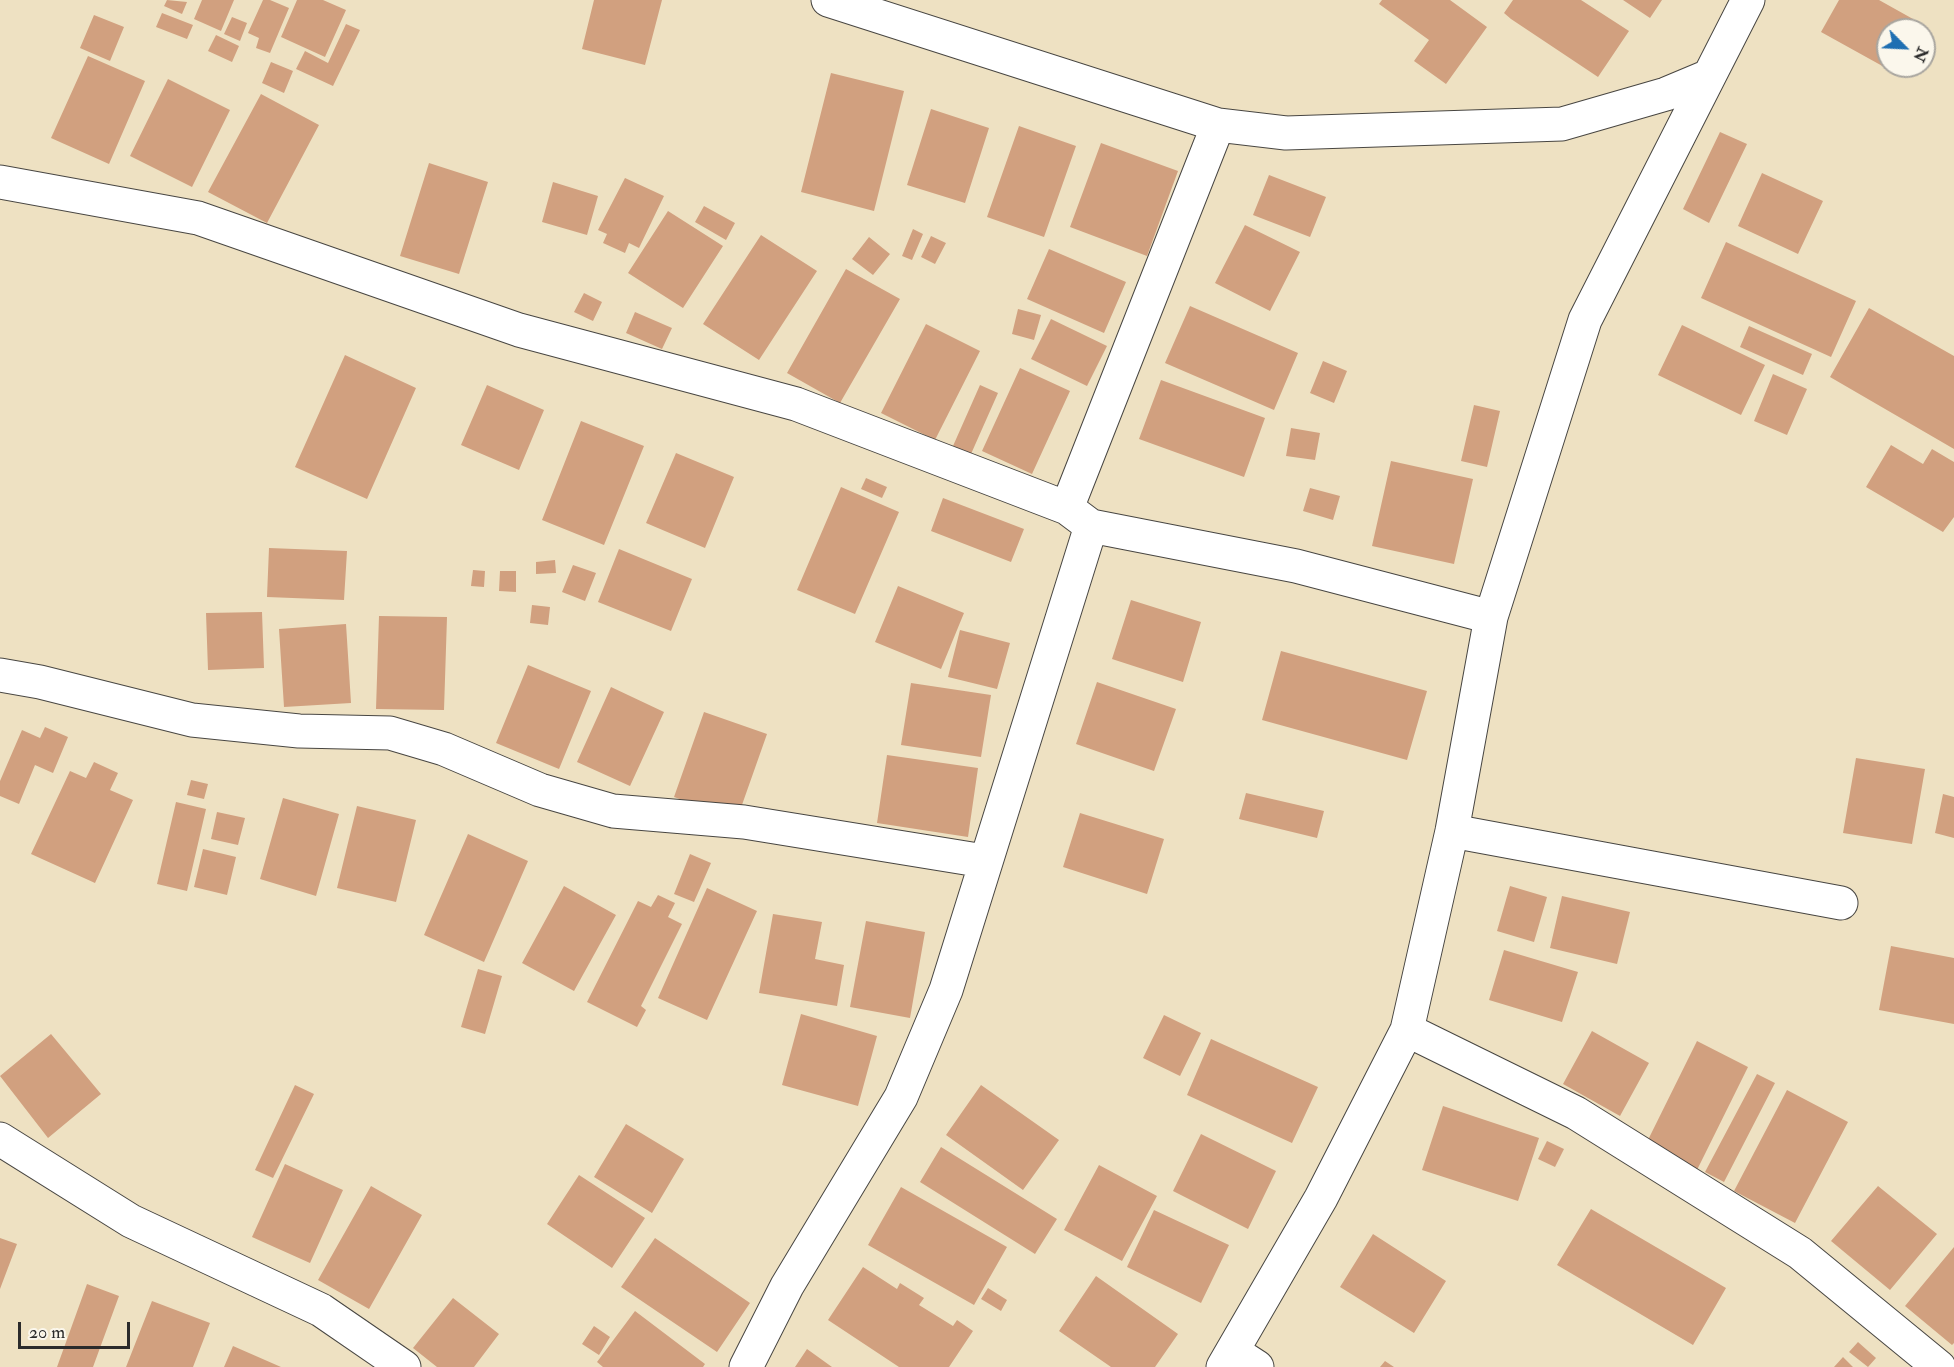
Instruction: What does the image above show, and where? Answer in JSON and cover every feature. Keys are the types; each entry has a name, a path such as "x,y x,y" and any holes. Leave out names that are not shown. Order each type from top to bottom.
{"street":[{"path":"828,0 1218,124 1286,133 1562,124 1666,94 1709,76"},
{"path":"1238,1362 1407,1030 1452,831 1491,617 1585,320 1748,0"},
{"path":"746,1367 787,1286 901,1097 946,990 984,861 1062,626 1079,517 1218,124"},
{"path":"0,182 198,218 519,330 796,404 1079,517 1296,566 1491,617"},
{"path":"0,675 40,682 192,720 299,731 390,733 444,749 540,790 613,811 744,822 984,861"},
{"path":"1452,831 1841,903"},
{"path":"1407,1030 1576,1113 1800,1253 1939,1367"},
{"path":"0,1139 131,1221 321,1310 404,1367"}],"building":[{"path":"167,0 187,2 182,14 164,6"},
{"path":"202,0 234,0 221,31 194,19"},
{"path":"263,0 270,0 289,8 270,53 256,48 259,38 248,33"},
{"path":"297,0 323,0 346,10 325,57 281,37"},
{"path":"594,0 662,0 645,65 582,49"},
{"path":"1382,0 1450,0 1487,27 1446,84 1414,61 1429,40 1379,4"},
{"path":"1513,0 1581,0 1629,31 1598,77 1504,13"},
{"path":"1623,0 1662,0 1650,18"},
{"path":"1839,0 1879,0 1911,18 1876,18 1876,62 1821,32"},
{"path":"162,13 193,25 187,39 156,27"},
{"path":"94,15 124,27 110,61 80,48"},
{"path":"232,17 247,23 240,41 224,34"},
{"path":"346,24 360,30 333,86 296,69 305,51 328,63"},
{"path":"216,35 239,46 232,62 208,51"},
{"path":"88,56 145,81 109,164 51,138"},
{"path":"271,62 293,71 284,93 262,83"},
{"path":"831,73 904,91 874,211 801,192"},
{"path":"168,79 230,110 192,187 130,156"},
{"path":"261,94 319,125 267,223 208,192"},
{"path":"931,109 989,128 965,203 907,185"},
{"path":"1019,126 1076,146 1044,237 987,217"},
{"path":"1720,132 1747,144 1709,223 1683,209"},
{"path":"1101,143 1178,171 1147,256 1070,227"},
{"path":"429,163 488,182 459,274 400,256"},
{"path":"1762,173 1823,201 1798,254 1738,226"},
{"path":"1269,175 1326,197 1310,237 1253,215"},
{"path":"625,178 664,196 639,248 629,243 625,253 603,243 607,234 598,230"},
{"path":"553,182 598,196 587,235 542,222"},
{"path":"704,206 735,223 726,240 695,222"},
{"path":"668,211 723,246 683,308 628,273"},
{"path":"1245,225 1300,252 1270,311 1215,283"},
{"path":"913,229 923,234 912,260 902,256"},
{"path":"761,235 817,271 759,360 703,324"},
{"path":"931,236 946,243 935,264 921,257"},
{"path":"869,237 890,254 873,275 852,259"},
{"path":"1726,242 1856,301 1831,357 1701,298"},
{"path":"1049,249 1126,282 1104,333 1027,299"},
{"path":"846,269 900,299 840,403 787,373"},
{"path":"584,293 602,302 593,321 574,312"},
{"path":"1190,306 1298,353 1274,410 1165,363"},
{"path":"1869,308 1954,356 1954,449 1830,377"},
{"path":"1018,309 1041,315 1034,340 1012,334"},
{"path":"635,312 672,328 662,349 626,333"},
{"path":"1051,319 1107,346 1087,386 1031,359"},
{"path":"926,324 980,351 935,440 881,413"},
{"path":"1682,325 1765,365 1741,415 1658,375"},
{"path":"1749,326 1812,354 1803,375 1740,347"},
{"path":"345,355 416,388 367,499 295,467"},
{"path":"1323,361 1347,371 1334,403 1310,393"},
{"path":"1020,368 1070,391 1032,474 982,451"},
{"path":"1773,374 1807,389 1787,435 1754,421"},
{"path":"1161,380 1265,418 1244,477 1139,439"},
{"path":"487,385 544,410 519,470 461,445"},
{"path":"980,385 998,393 971,454 953,446"},
{"path":"1474,405 1500,411 1487,467 1461,461"},
{"path":"581,421 644,446 604,545 542,520"},
{"path":"1291,428 1320,433 1315,460 1286,456"},
{"path":"1891,445 1923,464 1932,449 1954,462 1954,517 1943,532 1866,487"},
{"path":"676,453 734,477 705,548 646,523"},
{"path":"1391,461 1473,479 1454,564 1372,546"},
{"path":"866,478 887,487 882,498 861,489"},
{"path":"841,487 899,512 855,614 797,590"},
{"path":"1310,488 1340,496 1333,520 1303,511"},
{"path":"943,498 1024,529 1011,562 931,531"},
{"path":"269,548 347,551 344,600 267,597"},
{"path":"619,549 692,579 671,631 598,602"},
{"path":"555,560 556,573 536,574 536,562"},
{"path":"573,565 596,573 585,601 562,592"},
{"path":"473,570 485,571 484,587 471,586"},
{"path":"500,571 516,571 516,592 499,591"},
{"path":"898,586 964,613 941,669 875,642"},
{"path":"1131,600 1201,622 1183,682 1112,659"},
{"path":"532,605 550,607 548,625 530,623"},
{"path":"262,612 264,668 208,670 206,613"},
{"path":"379,616 447,617 444,710 376,709"},
{"path":"346,624 351,703 284,707 279,629"},
{"path":"960,630 1010,643 997,689 948,677"},
{"path":"1281,651 1427,691 1407,760 1262,720"},
{"path":"528,665 591,691 559,769 496,743"},
{"path":"1097,682 1176,709 1154,771 1076,744"},
{"path":"911,683 991,695 981,757 901,745"},
{"path":"611,687 664,712 630,786 577,762"},
{"path":"704,712 767,734 737,819 674,797"},
{"path":"45,727 68,737 53,773 35,765 19,804 0,796 0,781 22,730 40,738"},
{"path":"887,755 978,768 968,837 877,823"},
{"path":"1856,758 1925,769 1912,844 1843,833"},
{"path":"94,762 118,773 110,790 133,800 95,883 31,854 70,771 86,778"},
{"path":"191,780 208,784 204,799 187,795"},
{"path":"1246,793 1324,811 1317,838 1239,819"},
{"path":"1943,794 1954,797 1954,838 1935,833"},
{"path":"283,798 339,814 316,896 260,879"},
{"path":"176,802 206,809 187,891 157,884"},
{"path":"357,806 416,820 396,902 337,888"},
{"path":"217,812 245,818 238,845 211,839"},
{"path":"1080,813 1164,839 1147,894 1063,867"},
{"path":"468,834 528,861 484,962 424,935"},
{"path":"203,849 236,857 227,895 194,887"},
{"path":"690,854 711,863 694,902 674,894"},
{"path":"564,886 616,915 574,991 522,963"},
{"path":"1510,886 1547,897 1534,942 1497,931"},
{"path":"707,888 757,911 707,1020 658,998"},
{"path":"658,895 675,903 668,917 682,924 641,1006 646,1010 637,1027 587,1002 638,901 651,907"},
{"path":"1562,896 1630,912 1617,964 1550,948"},
{"path":"773,914 822,922 815,959 844,965 837,1006 759,993"},
{"path":"866,921 925,932 910,1018 850,1007"},
{"path":"1891,946 1954,958 1954,1024 1879,1010"},
{"path":"1504,950 1578,972 1562,1022 1489,1000"},
{"path":"478,969 502,976 485,1034 461,1027"},
{"path":"801,1014 877,1036 858,1106 782,1085"},
{"path":"1164,1015 1201,1033 1180,1076 1143,1058"},
{"path":"1592,1031 1649,1063 1620,1116 1563,1084"},
{"path":"51,1034 101,1094 48,1138 0,1076"},
{"path":"1211,1039 1318,1087 1292,1143 1187,1095"},
{"path":"1697,1041 1748,1067 1696,1172 1645,1146"},
{"path":"1757,1074 1775,1083 1724,1182 1705,1172"},
{"path":"295,1085 314,1094 273,1178 255,1170"},
{"path":"981,1085 1059,1140 1023,1190 946,1135"},
{"path":"1787,1090 1848,1122 1795,1223 1734,1191"},
{"path":"1443,1106 1539,1138 1518,1201 1422,1170"},
{"path":"626,1124 684,1159 652,1213 594,1177"},
{"path":"1201,1134 1276,1171 1248,1229 1173,1191"},
{"path":"1547,1141 1564,1149 1555,1167 1538,1159"},
{"path":"941,1147 1057,1219 1035,1254 920,1182"},
{"path":"285,1164 343,1190 310,1263 252,1237"},
{"path":"1099,1165 1157,1196 1122,1261 1064,1230"},
{"path":"579,1175 645,1218 612,1268 547,1224"},
{"path":"371,1186 422,1215 369,1309 318,1280"},
{"path":"1878,1186 1937,1234 1890,1290 1831,1241"},
{"path":"901,1187 1007,1247 974,1305 868,1245"},
{"path":"1591,1209 1726,1288 1693,1345 1557,1265"},
{"path":"1154,1210 1229,1245 1201,1303 1127,1267"},
{"path":"1373,1234 1446,1281 1414,1333 1340,1287"},
{"path":"0,1238 17,1244 0,1289"},
{"path":"655,1238 750,1303 717,1352 621,1287"},
{"path":"1954,1247 1954,1343 1952,1345 1905,1306"},
{"path":"863,1267 897,1289 900,1283 924,1298 919,1305 953,1326 957,1320 973,1331 949,1367 899,1367 828,1320"},
{"path":"1096,1276 1178,1334 1155,1367 1111,1367 1059,1331"},
{"path":"87,1284 119,1296 93,1367 57,1367"},
{"path":"988,1288 1007,1300 1001,1311 981,1299"},
{"path":"453,1298 499,1334 474,1367 437,1367 413,1348"},
{"path":"152,1301 210,1323 193,1367 126,1367"},
{"path":"635,1311 705,1364 703,1367 603,1367 597,1362"},
{"path":"594,1326 610,1337 599,1355 582,1344"},
{"path":"1858,1342 1876,1358 1868,1367 1849,1352"},
{"path":"233,1346 281,1367 224,1367"},
{"path":"807,1349 832,1367 795,1367"},
{"path":"1843,1357 1853,1367 1834,1367"},
{"path":"1385,1361 1394,1367 1380,1367"}]}
